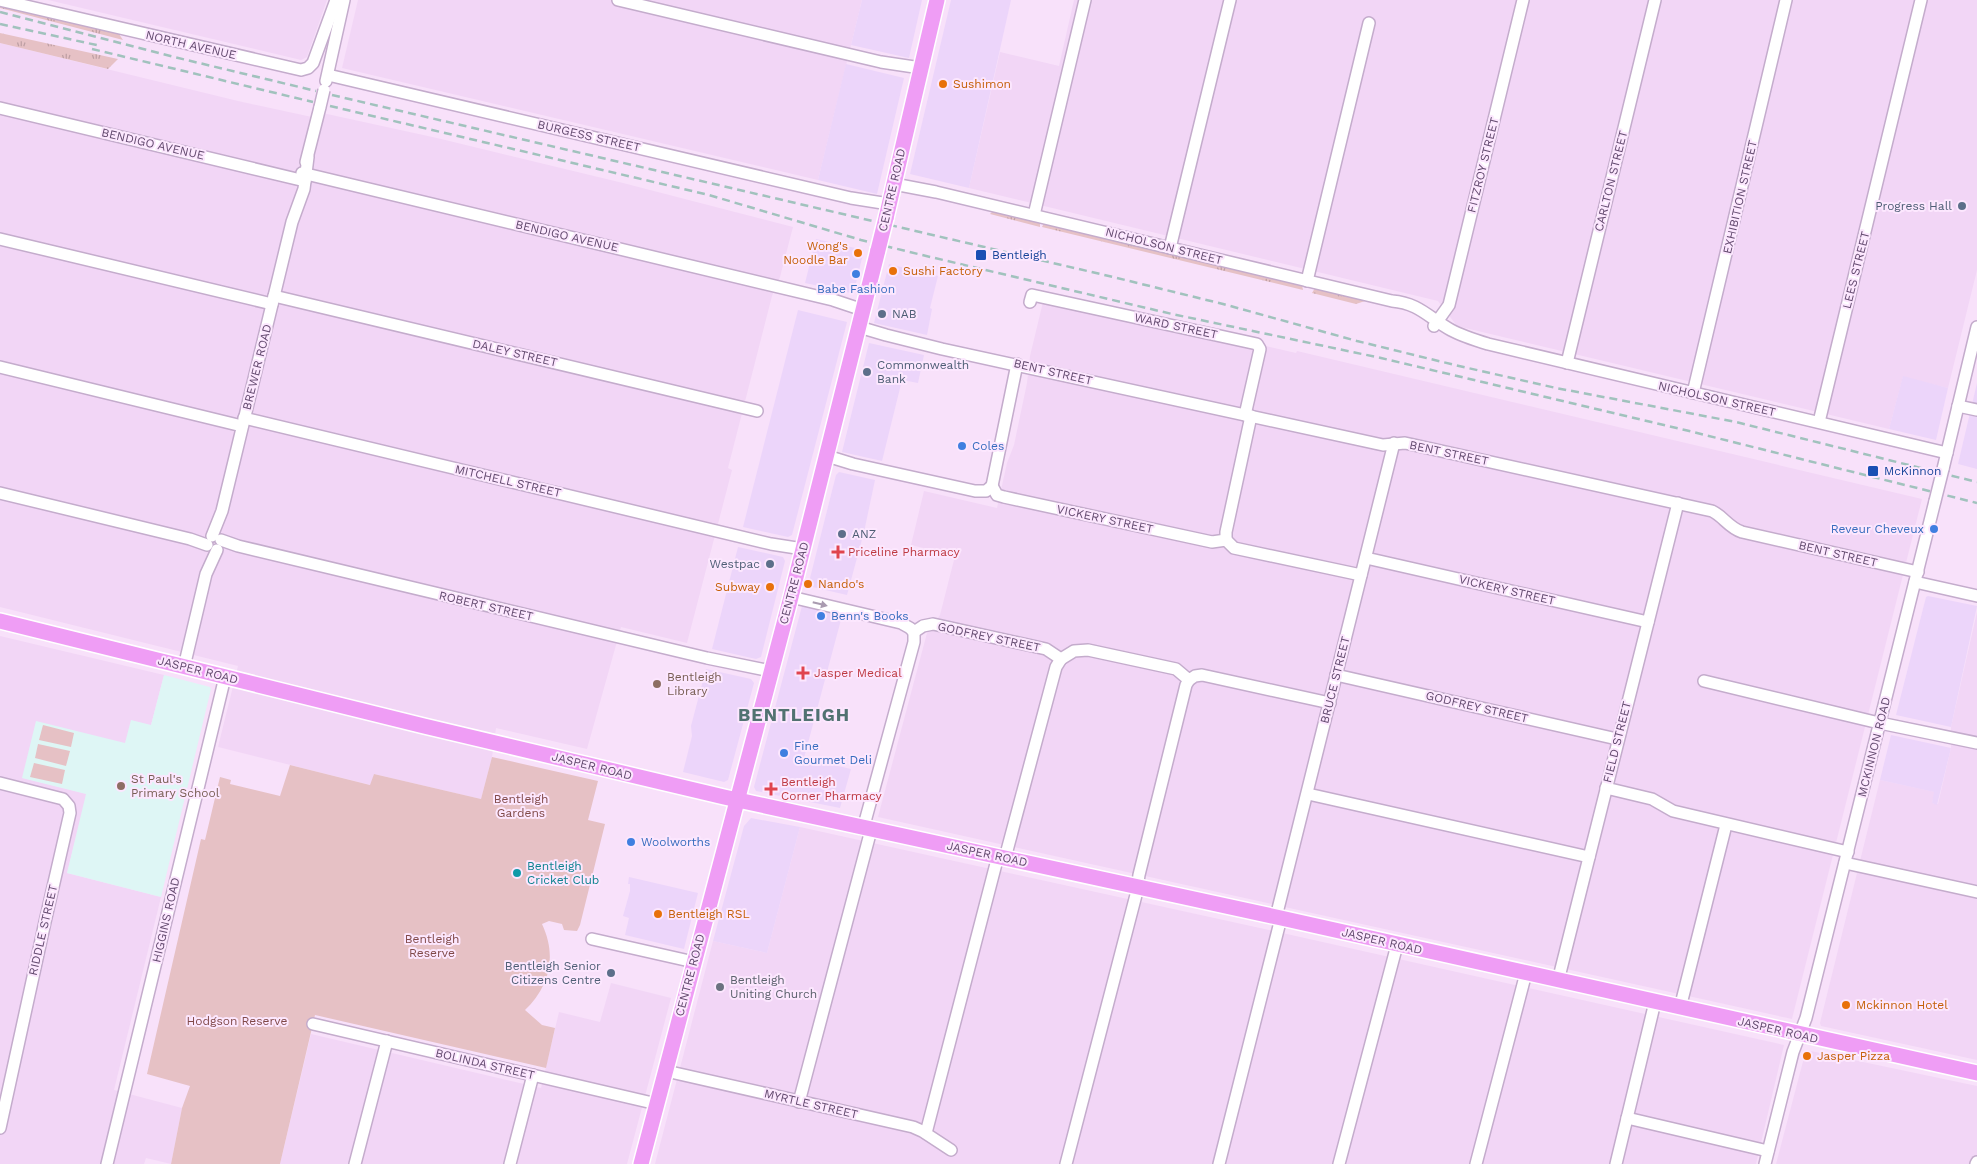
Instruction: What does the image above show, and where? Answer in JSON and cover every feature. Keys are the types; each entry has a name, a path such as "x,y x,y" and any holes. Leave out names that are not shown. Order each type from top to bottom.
{"main road":[{"name":"CENTRE ROAD","path":"641,1164 791,597 878,250 937,0"},
{"name":"JASPER ROAD","path":"0,621 737,800 1977,1073"}],"street":[{"name":"NORTH AVENUE","path":"0,0 301,70 313,64 336,0"},
{"name":"BREWER ROAD","path":"184,667 292,222 292,208 308,157 344,0"},
{"path":"618,0 920,72"},
{"path":"1034,215 1085,0"},
{"path":"1170,248 1230,0"},
{"name":"FITZROY STREET","path":"1436,324 1449,305 1523,0"},
{"name":"CARLTON STREET","path":"1567,363 1655,0"},
{"name":"EXHIBITION STREET","path":"1694,393 1786,0"},
{"name":"LEES STREET","path":"1819,422 1921,0"},
{"path":"1307,281 1369,23"},
{"name":"BURGESS STREET","path":"328,75 851,198 887,210"},
{"name":"BENDIGO AVENUE","path":"0,108 833,300 848,300 864,307"},
{"name":"NICHOLSON STREET","path":"894,181 1392,301 1436,324 1444,334 1460,340 1488,344 1947,453"},
{"name":"DALEY STREET","path":"0,239 756,411"},
{"name":"WARD STREET","path":"1030,302 1032,294 1257,344 1260,349 1226,540"},
{"name":"MCKINNON ROAD","path":"1765,1164 1793,1052 1800,1035 1846,858 1977,327"},
{"name":"BENT STREET","path":"858,330 1383,445 1405,443 1678,503 1715,512 1730,527 1742,532 1916,577 1977,596"},
{"path":"826,459 975,491 986,491 992,486 1017,364"},
{"name":"MITCHELL STREET","path":"0,367 802,552"},
{"path":"1958,406 1977,410"},
{"name":"BRUCE STREET","path":"1219,1164 1336,675 1394,443"},
{"name":"VICKERY STREET","path":"992,486 997,494 1004,497 1212,542 1226,540 1234,548 1361,575"},
{"name":"ROBERT STREET","path":"0,493 190,539 238,546 734,665 752,666 770,674"},
{"name":"FIELD STREET","path":"1558,981 1617,739 1678,503"},
{"name":"VICKERY STREET","path":"1366,558 1648,622"},
{"path":"791,597 901,623 914,632 914,642 799,1102"},
{"name":"GODFREY STREET","path":"914,632 923,626 933,624 1048,650 1061,659"},
{"path":"926,1133 1056,667 1061,659 1074,651 1088,650 1176,669 1189,680"},
{"path":"1066,1164 1137,887 1186,685 1195,676 1202,675 1330,703"},
{"name":"GODFREY STREET","path":"1336,675 1617,739"},
{"name":"HIGGINS ROAD","path":"108,1164 225,677"},
{"path":"1704,681 1880,723 1977,743"},
{"name":"RIDDLE STREET","path":"0,783 63,799 69,806 70,813 0,1128"},
{"path":"1606,788 1652,799 1673,811 1977,892"},
{"path":"1308,794 1588,857"},
{"path":"1680,1008 1726,825"},
{"path":"592,939 694,962"},
{"path":"1339,1164 1397,945"},
{"path":"1476,1164 1526,974"},
{"path":"1616,1164 1656,1002"},
{"name":"BOLINDA STREET","path":"313,1024 657,1104"},
{"path":"355,1164 387,1041"},
{"name":"MYRTLE STREET","path":"666,1071 913,1127 926,1133 951,1150"},
{"path":"510,1164 533,1075"},
{"path":"1627,1118 1768,1151"}],"shaded area":[{"path":"48,0 327,0 307,57 301,60"},
{"path":"358,0 862,0 818,180 342,68"},
{"path":"862,0 922,0 909,58 851,45"},
{"path":"951,0 1011,0 969,188 910,174"},
{"path":"1074,0 1977,0 1977,270 1948,388 1903,377 1889,429 1457,326 1438,301 969,188 1000,52 1059,66"},
{"path":"0,43 238,101 312,117 327,114 437,138 793,227 780,277 772,296 728,468 732,470 687,643 621,627 587,749 496,728 492,757 481,799 374,774 371,785 218,747 238,666 0,607"},
{"path":"846,64 904,78 877,194 818,180"},
{"path":"816,239 864,250 854,291 851,293 805,283"},
{"path":"889,264 938,276 930,308 932,309 927,335 874,323"},
{"path":"1043,302 1255,348 1266,346 1296,353 1297,351 1922,499 1792,1019 878,817 927,633 940,615 955,556 911,545 924,491 997,508 1007,463 1014,445 1027,383 1030,356"},
{"path":"798,310 847,322 792,535 788,537 743,527"},
{"path":"869,343 924,355 918,383 902,380 882,461 842,452"},
{"path":"1903,376 1948,388 1936,440 1889,429"},
{"path":"1977,383 1977,469 1958,464"},
{"path":"839,472 875,480 864,532 847,595 808,586 836,475"},
{"path":"738,547 783,557 785,561 761,657 756,659 712,649"},
{"path":"1926,597 1977,606 1951,727 1896,715"},
{"path":"802,606 842,616 804,758 851,769 840,808 756,791 754,787"},
{"path":"1977,612 1977,1060 1821,1026 1820,1023 1880,780 1935,792 1932,803 1938,804 1951,748 1951,727"},
{"path":"0,636 164,675 151,725 125,744 23,778 87,794 67,873 161,897 114,1090 182,1108 171,1164 146,1158 144,1164 0,1164"},
{"path":"706,669 751,679 754,683 728,780 724,782 683,772 692,736 691,726"},
{"name":"St Paul's Primary School","path":"164,675 210,687 211,689 161,897 67,873 86,794 22,778 36,721 125,743 131,720 151,725"},
{"path":"1891,735 1951,748 1937,805 1932,803 1934,792 1880,780"},
{"path":"751,818 800,827 767,953 713,941 744,826"},
{"path":"800,827 1784,1045 1756,1164 655,1164 713,941 767,953"},
{"name":"Bentleigh RSL","path":"629,877 698,893 684,949 625,935 629,918 623,916 630,891"},
{"path":"611,983 671,998 627,1164 280,1164 311,1034 541,1088 559,1012 600,1022"},
{"path":"1806,1050 1977,1086 1977,1164 1776,1164"}],"green space":[{"path":"0,6 119,34 123,40 0,8"},
{"path":"0,33 118,59 108,69 0,43"},
{"path":"993,211 1040,222 1040,227 990,214"},
{"path":"1044,223 1302,285 1303,290 1042,227"},
{"path":"1315,288 1365,301 1356,304 1312,293"},
{"path":"43,725 74,733 71,747 39,740"},
{"path":"38,744 70,751 66,766 35,758"},
{"path":"492,757 598,781 588,820 605,824 580,925 577,931 564,930 562,924 549,921 542,924 549,948 548,970 540,991 525,1010 542,1025 555,1028 546,1068 315,1015 280,1164 171,1164 182,1108 190,1086 147,1074 201,839 205,840 220,777 231,780 230,784 280,796 290,765 370,785 374,774 481,799"},
{"path":"34,763 65,770 62,784 30,777"}],"railway":[{"path":"0,12 316,91"},
{"path":"0,24 101,46"},
{"path":"92,49 313,102"},
{"path":"332,95 1113,277 1459,366 1556,388 1736,422 1977,482"},
{"path":"330,106 709,195 861,240 922,255 1172,314 1381,358 1685,430 1977,503"}],"place":[{"name":"Sushimon","path":"943,84"},
{"name":"Progress Hall","path":"1962,206"},
{"name":"Wong's Noodle Bar","path":"858,253"},
{"name":"Bentleigh","path":"981,255"},
{"name":"Sushi Factory","path":"893,271"},
{"name":"Babe Fashion","path":"856,274"},
{"name":"NAB","path":"882,314"},
{"name":"Commonwealth Bank","path":"867,372"},
{"name":"Coles","path":"962,446"},
{"name":"McKinnon","path":"1873,471"},
{"name":"Reveur Cheveux","path":"1934,529"},
{"name":"ANZ","path":"842,534"},
{"name":"Priceline Pharmacy","path":"838,552"},
{"name":"Westpac","path":"770,564"},
{"name":"Nando's","path":"808,584"},
{"name":"Subway","path":"770,587"},
{"name":"Benn's Books","path":"821,616"},
{"name":"Jasper Medical","path":"803,673"},
{"name":"Bentleigh Library","path":"657,684"},
{"name":"Fine Gourmet Deli","path":"784,753"},
{"name":"St Paul's Primary School","path":"121,786"},
{"name":"Bentleigh Corner Pharmacy","path":"771,789"},
{"name":"Woolworths","path":"631,842"},
{"name":"Bentleigh Cricket Club","path":"517,873"},
{"name":"Bentleigh RSL","path":"658,914"},
{"name":"Bentleigh Senior Citizens Centre","path":"611,973"},
{"name":"Bentleigh Uniting Church","path":"720,987"},
{"name":"Mckinnon Hotel","path":"1846,1005"},
{"name":"Jasper Pizza","path":"1807,1056"}],"district":[{"name":"BENTLEIGH","path":"794,715"}],"park label":[{"name":"Bentleigh Gardens","path":"521,806"},
{"name":"Bentleigh Reserve","path":"432,946"},
{"name":"Hodgson Reserve","path":"237,1021"}]}
